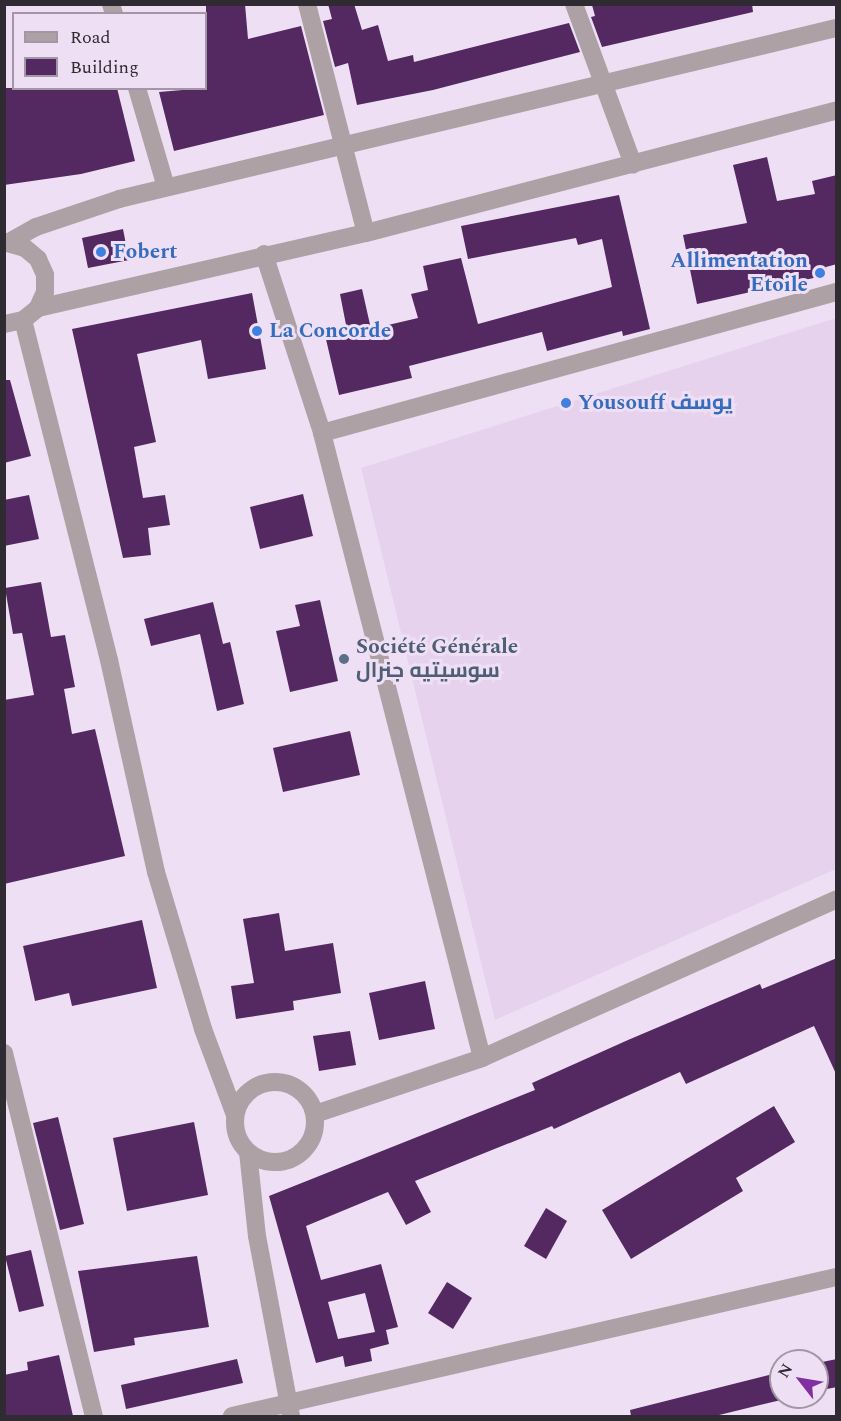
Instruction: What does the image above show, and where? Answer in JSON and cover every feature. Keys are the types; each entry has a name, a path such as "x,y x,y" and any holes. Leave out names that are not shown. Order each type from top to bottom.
{"street":[{"path":"307,4 346,144 366,233"},
{"path":"574,4 633,164"},
{"path":"7,242 72,214 166,187 601,82 837,28"},
{"path":"138,90 166,187"},
{"path":"289,1411 257,1236 248,1152 237,1135 236,1115 203,1029 156,872 109,660 14,322 38,308 264,254 366,233 837,111"},
{"path":"7,242 26,248 38,259 45,275 45,292 38,308"},
{"path":"264,254 322,433 482,1058"},
{"path":"322,433 837,292"},
{"path":"315,1114 482,1058 837,900"},
{"path":"4,1053 94,1416"},
{"path":"236,1115 247,1094 256,1087 279,1082 302,1092 315,1114 312,1140 300,1154 283,1162 264,1161 248,1152"},
{"path":"232,1416 289,1411 837,1277"}],"shaded area":[{"path":"836,318 836,869 495,1020 361,468"}],"building":[{"path":"206,4 245,4 248,39 301,26 324,115 174,151 159,92 207,90"},
{"path":"328,4 354,4 362,30 378,25 388,61 413,55 414,62 569,23 580,52 433,90 357,105 348,63 335,67 323,21 332,19"},
{"path":"752,4 753,12 602,47 591,17 595,16 592,5"},
{"path":"4,88 12,88 12,90 117,90 135,161 81,174 4,185"},
{"path":"767,157 777,201 815,194 812,181 837,175 837,264 826,267 827,275 697,304 683,235 747,223 733,165"},
{"path":"619,195 650,329 623,336 622,331 547,351 542,332 409,366 412,378 339,395 325,335 347,330 340,294 362,289 371,329 418,318 411,294 428,290 423,266 461,258 478,324 612,287 602,239 578,245 576,238 468,259 461,226"},
{"path":"123,229 129,260 88,268 82,238"},
{"path":"252,293 266,369 208,379 201,340 137,354 156,442 134,447 143,498 165,495 170,525 148,528 151,555 123,558 72,329"},
{"path":"4,380 10,380 31,456 4,463"},
{"path":"303,494 313,536 260,549 250,507"},
{"path":"29,495 39,539 4,546 4,500"},
{"path":"41,582 51,637 65,635 75,687 64,689 72,734 95,729 125,856 4,884 4,700 34,695 22,633 13,634 5,588"},
{"path":"320,600 338,681 290,692 276,631 300,626 295,605"},
{"path":"213,602 223,644 230,642 244,704 217,711 200,634 151,646 144,619"},
{"path":"350,731 360,775 283,792 273,748"},
{"path":"279,913 285,951 333,943 341,993 293,1001 294,1010 236,1019 231,986 254,983 243,919"},
{"path":"142,920 157,988 72,1006 69,993 35,1001 23,946"},
{"path":"837,958 837,1076 814,1026 686,1084 680,1072 554,1129 552,1126 415,1181 431,1212 406,1225 388,1192 306,1226 321,1280 381,1264 398,1327 386,1330 389,1344 370,1349 372,1361 345,1367 343,1356 316,1363 269,1196 535,1090 532,1083 760,984 762,989","holes":["365,1293 375,1332 338,1339 328,1302"]},
{"path":"425,981 435,1029 379,1040 369,993"},
{"path":"350,1031 356,1065 319,1071 313,1036"},
{"path":"774,1106 795,1142 736,1178 743,1191 631,1259 602,1210"},
{"path":"58,1117 84,1224 60,1230 33,1123"},
{"path":"194,1122 208,1195 127,1211 113,1138"},
{"path":"546,1208 567,1221 546,1259 524,1246"},
{"path":"31,1250 44,1306 19,1312 5,1256"},
{"path":"197,1256 209,1327 134,1338 135,1345 94,1352 78,1271"},
{"path":"447,1282 472,1298 453,1329 428,1313"},
{"path":"59,1355 73,1416 4,1416 4,1375 28,1370 27,1362"},
{"path":"237,1359 243,1383 126,1409 121,1385"},
{"path":"837,1359 837,1387 829,1389 829,1361"},
{"path":"769,1375 769,1403 715,1416 631,1416 630,1410"}],"place":[{"name":"Fobert","path":"101,252"},
{"name":"Allimentation Etoile","path":"820,273"},
{"name":"La Concorde","path":"257,331"},
{"name":"Yousouff يوسف","path":"566,403"},
{"name":"Société Générale سوسيتيه جنرال","path":"344,659"}]}
